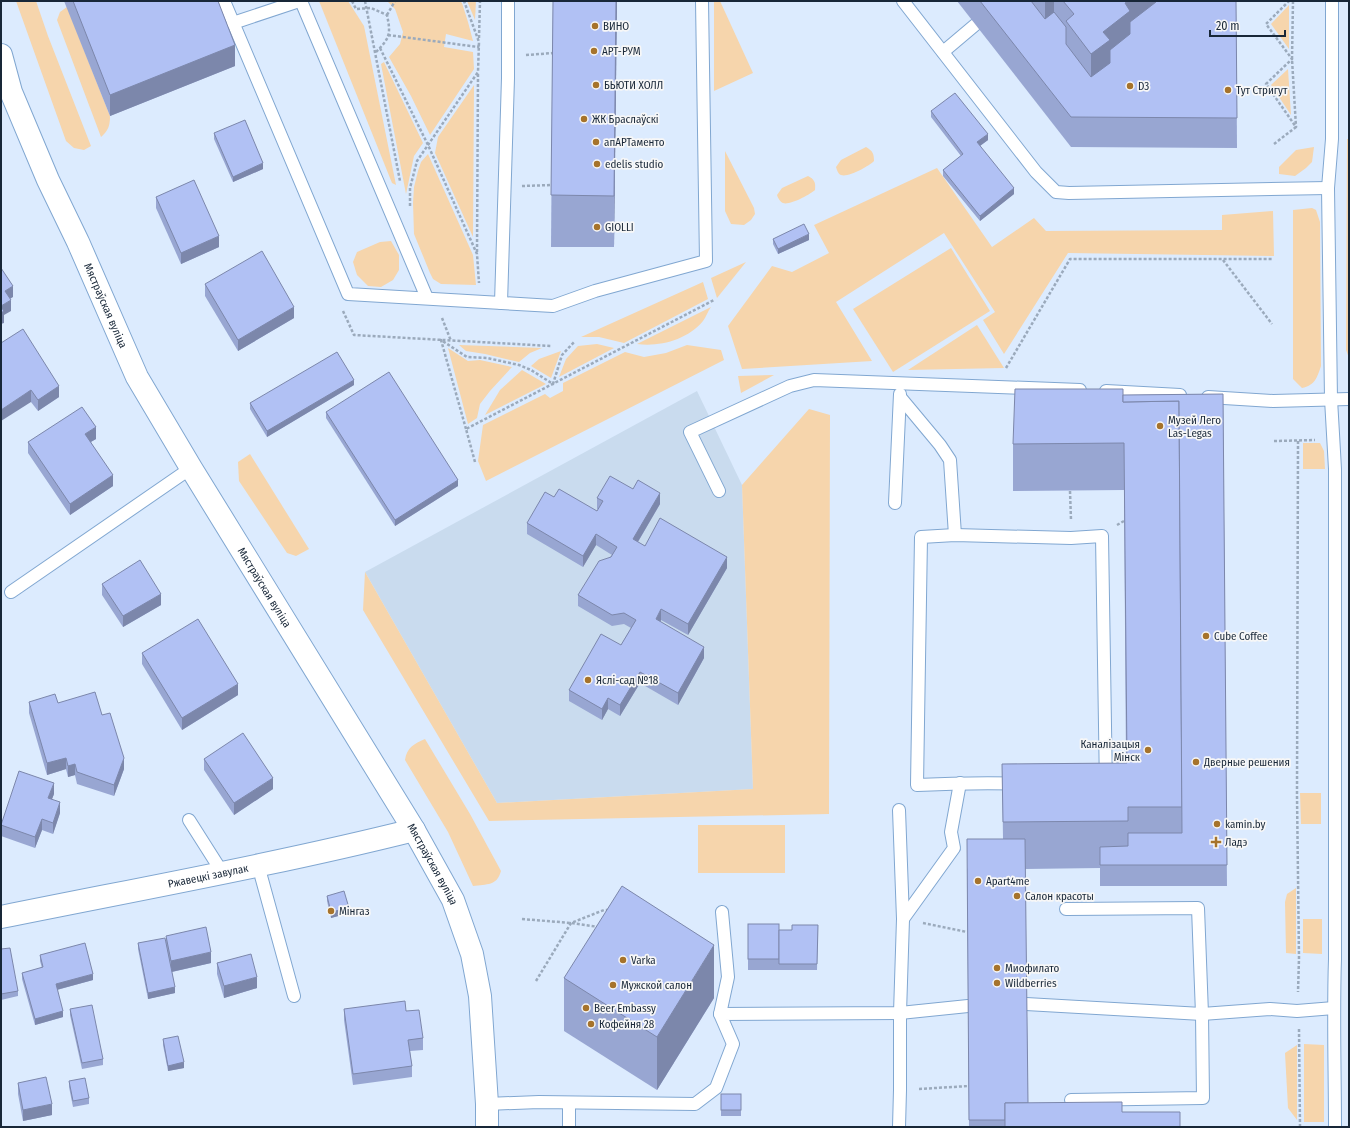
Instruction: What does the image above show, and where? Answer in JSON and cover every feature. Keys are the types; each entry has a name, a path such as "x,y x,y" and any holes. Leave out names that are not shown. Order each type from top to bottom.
{"street":[{"name":"Мястраўская вуліца","path":"1,55 6,94 78,242 137,377 414,830 453,900 472,954 480,996 487,1104 487,1127"},
{"name":"Ржавецкі завулак","path":"1,917 258,865 375,840 414,830"}],"lane":[{"path":"224,1 348,294 553,306 594,291 706,261 702,1"},
{"path":"233,23 300,1 427,298"},
{"path":"501,303 508,57 508,1"},
{"path":"903,1 1036,172 1056,192 1328,188"},
{"path":"1332,1 1332,139 1328,188 1331,399 1335,469 1335,1127"},
{"path":"943,52 975,25"},
{"path":"719,491 690,432 790,386 814,380 1066,389 1273,400 1349,399"},
{"path":"895,503 900,382"},
{"path":"1066,389 1066,403"},
{"path":"900,397 940,445 950,460 955,535"},
{"path":"11,592 192,468"},
{"path":"955,535 1071,538 1102,536 1106,788 1060,784 960,782 917,784 921,537 955,535"},
{"path":"903,919 954,848 951,832 960,782"},
{"path":"898,810 903,919 898,1126"},
{"path":"189,820 222,872"},
{"path":"258,865 294,996"},
{"path":"1066,909 1198,908 1202,1014 1203,1098 1071,1100"},
{"path":"487,1104 695,1104 716,1088 733,1044 720,1014 728,977 722,912"},
{"path":"1026,1004 1202,1014 1270,1009 1297,1011 1334,1008"},
{"path":"720,1014 900,1012 968,1006"},
{"path":"569,1103 569,1127"}],"path":[{"path":"352,1 356,9 371,8 386,15"},
{"path":"365,1 400,183"},
{"path":"375,52 386,42 390,29 386,15 395,1"},
{"path":"464,1 479,42 478,47"},
{"path":"480,1 478,47 477,254 480,289"},
{"path":"1289,1 1266,24 1292,59"},
{"path":"1293,1 1292,59 1296,127"},
{"path":"388,35 478,47"},
{"path":"380,48 428,145 477,254"},
{"path":"508,57 553,53"},
{"path":"1292,59 1266,84 1296,127"},
{"path":"410,209 410,188 417,161 478,72"},
{"path":"1274,144 1296,127"},
{"path":"504,187 552,184"},
{"path":"1006,369 1070,259 1274,259"},
{"path":"1222,259 1272,324"},
{"path":"466,429 714,300"},
{"path":"341,306 354,336 551,346"},
{"path":"441,340 467,357 487,358 519,365 531,370 553,384"},
{"path":"441,340 475,462"},
{"path":"553,384 562,355 574,341"},
{"path":"1274,441 1334,440"},
{"path":"1298,441 1297,795 1300,958 1297,1011 1300,1037 1300,1127"},
{"path":"1070,490 1071,538"},
{"path":"536,981 571,923 604,910 611,910"},
{"path":"522,919 571,923 602,928"},
{"path":"903,919 967,932"},
{"path":"900,1090 969,1086"}],"shaded area":[{"path":"16,1 36,1 91,146 84,150 74,148 66,141"},
{"path":"319,1 348,1 364,26 396,185 392,183"},
{"path":"370,1 460,1 462,3 473,41 446,34 444,47 473,52 474,69 430,135 411,96 389,57 400,44 403,32 395,9 388,2"},
{"path":"467,1 476,1 475,20"},
{"path":"714,1 720,1 753,73 714,91"},
{"path":"1289,5 1289,49 1271,24"},
{"path":"67,7 110,116 108,128 101,137 57,20 60,12"},
{"path":"384,62 423,143 414,156 406,194 381,64"},
{"path":"1288,69 1291,115 1271,85"},
{"path":"474,85 473,237 435,153 438,137"},
{"path":"1347,139 1349,139 1349,358 1346,350"},
{"path":"866,147 873,153 874,161 868,166 848,175 839,174 836,167 841,160"},
{"path":"1314,147 1312,162 1306,168 1295,176 1279,174 1279,167 1296,150"},
{"path":"725,151 754,208 755,214 751,220 744,225 731,224 725,211"},
{"path":"428,154 473,255 476,285 441,284 433,279 414,234 414,187 421,162"},
{"path":"937,168 992,247 1034,218 1046,231 1222,230 1222,215 1273,211 1274,256 1068,253 1004,354 983,320 995,312 944,233 836,302 872,361 742,369 728,326 772,266 792,272 829,253 814,225"},
{"path":"808,176 814,181 815,190 805,197 790,203 783,203 780,201 777,195 782,188"},
{"path":"1312,208 1316,210 1320,222 1321,366 1313,383 1302,388 1293,379 1293,210"},
{"path":"391,241 399,255 399,270 393,280 381,287 368,286 357,275 353,262 357,252 380,242"},
{"path":"951,248 990,311 893,372 853,309"},
{"path":"746,262 717,298 711,278"},
{"path":"703,282 708,299 624,343 599,337 581,337"},
{"path":"711,307 697,328 673,341 646,345 637,344"},
{"path":"977,325 1004,368 908,370"},
{"path":"597,344 614,348 559,377 566,359 578,346"},
{"path":"459,345 542,348 530,353 519,362 466,351"},
{"path":"687,345 721,350 724,360 486,481 478,461 483,425 545,394 550,398 563,391 563,383 625,352 644,357 666,353"},
{"path":"448,348 468,361 480,360 512,367 480,404 477,418 468,424"},
{"path":"561,351 551,378 531,366 539,359"},
{"path":"522,370 546,384 485,415 500,390"},
{"path":"774,375 741,393 738,376"},
{"name":"Яслі-сад №18","path":"697,391 742,485 753,789 497,803 365,572"},
{"path":"809,409 830,415 829,814 489,821 363,610 365,572 497,803 753,789 742,485"},
{"path":"1303,443 1320,443 1324,451 1325,469 1303,469"},
{"path":"250,454 309,549 296,556 287,553 239,481 238,462"},
{"path":"425,739 470,814 501,871 494,882 473,886 448,832 405,760 409,749"},
{"path":"1300,793 1321,793 1321,824 1301,824"},
{"path":"698,825 785,825 785,873 698,873"},
{"path":"1296,888 1296,954 1286,953 1285,902 1287,894"},
{"path":"1303,919 1322,919 1322,954 1303,953"},
{"path":"1304,1044 1324,1045 1324,1122 1304,1122"},
{"path":"1297,1045 1297,1120 1288,1108 1285,1053"}],"building":[{"path":"73,1 218,1 235,45 110,95"},
{"name":"ЖК Браслаўскі","path":"553,1 616,1 614,196 551,195"},
{"name":"D3","path":"980,1 1031,1 1045,19 1054,12 1066,27 1066,44 1091,77 1110,63 1110,50 1130,34 1130,22 1156,1 1236,1 1237,118 1071,117"},
{"path":"1063,1 1128,1 1125,3 1130,11 1103,32 1110,40 1091,54 1066,21 1074,14"},
{"path":"955,93 988,134 977,142 1014,188 980,216 943,170 963,154 931,111"},
{"path":"245,120 263,163 233,177 214,133"},
{"path":"194,180 219,236 181,253 156,197"},
{"path":"804,224 809,234 778,249 773,239"},
{"path":"262,251 294,307 238,340 205,284"},
{"path":"1,268 13,286 5,291 11,300 1,306"},
{"path":"23,329 59,386 38,400 31,390 1,410 1,343"},
{"path":"337,352 354,380 267,431 250,403"},
{"path":"389,372 458,480 395,520 326,412"},
{"path":"1015,389 1123,389 1123,402 1179,401 1182,807 1128,807 1128,821 1003,822 1002,764 1127,763 1124,443 1013,444"},
{"path":"1223,394 1227,865 1100,865 1100,847 1128,846 1128,833 1182,833 1179,401 1123,402 1123,395"},
{"path":"82,407 96,427 85,434 113,475 70,504 28,442"},
{"path":"610,476 633,489 638,480 660,493 633,539 645,546 660,518 727,557 688,624 661,609 656,619 704,647 678,693 640,672 620,705 608,698 602,709 569,690 601,634 621,645 636,620 624,613 612,615 578,595 599,561 611,557 617,547 596,534 583,556 527,523 545,492 554,497 559,489 597,511 603,501 597,498"},
{"path":"140,560 161,594 123,616 102,584"},
{"path":"198,619 238,684 182,718 142,653"},
{"path":"95,692 102,715 110,713 124,758 114,785 77,772 75,764 68,766 66,758 47,763 29,702 55,694 58,703"},
{"path":"243,733 273,778 234,803 204,759"},
{"path":"19,771 54,783 48,798 60,802 53,823 42,819 35,837 1,825"},
{"name":"Миофилато","path":"967,839 1025,839 1028,1103 1005,1103 1005,1120 969,1120"},
{"path":"622,886 714,945 657,1037 564,978"},
{"path":"344,891 349,908 331,912 327,896"},
{"path":"748,924 779,924 779,959 748,959"},
{"path":"792,925 818,925 817,964 779,964 779,930 792,930"},
{"path":"206,927 211,952 171,961 166,936"},
{"path":"165,938 175,987 148,993 138,943"},
{"path":"85,943 93,974 56,984 63,1011 35,1019 22,973 43,967 40,955"},
{"path":"10,948 18,991 1,994 1,949"},
{"path":"251,954 257,977 224,986 217,963"},
{"path":"405,1001 406,1011 419,1010 423,1038 408,1040 412,1066 353,1074 344,1009"},
{"path":"92,1005 103,1059 82,1063 70,1009"},
{"path":"178,1036 184,1062 168,1066 163,1039"},
{"path":"46,1077 52,1104 23,1110 18,1083"},
{"path":"85,1078 89,1098 73,1101 69,1081"},
{"path":"721,1094 741,1094 741,1110 721,1110"},
{"path":"1122,1102 1122,1112 1180,1112 1180,1127 1005,1127 1005,1103"}],"place":[{"name":"ВИНО","path":"595,26"},
{"name":"АРТ-РУМ","path":"594,51"},
{"name":"БЬЮТИ ХОЛЛ","path":"596,85"},
{"name":"D3","path":"1130,86"},
{"name":"Тут Стригут","path":"1228,90"},
{"name":"ЖК Браслаўскі","path":"584,119"},
{"name":"апАРТаменто","path":"596,142"},
{"name":"edelis studio","path":"597,164"},
{"name":"GIOLLI","path":"597,227"},
{"name":"Музей Лего Las-Legas","path":"1160,426"},
{"name":"Cube Coffee","path":"1206,636"},
{"name":"Яслі-сад №18","path":"588,680"},
{"name":"Каналізацыя Мінск","path":"1148,750"},
{"name":"Дверные решения","path":"1196,762"},
{"name":"kamin.by","path":"1217,824"},
{"name":"Ладэ","path":"1216,842"},
{"name":"Apart4me","path":"978,881"},
{"name":"Салон красоты","path":"1017,896"},
{"name":"Мінгаз","path":"331,911"},
{"name":"Varka","path":"623,960"},
{"name":"Миофилато","path":"997,968"},
{"name":"Wildberries","path":"997,983"},
{"name":"Мужской салон","path":"613,985"},
{"name":"Beer Embassy","path":"586,1008"},
{"name":"Кофейня 28","path":"591,1024"}]}
